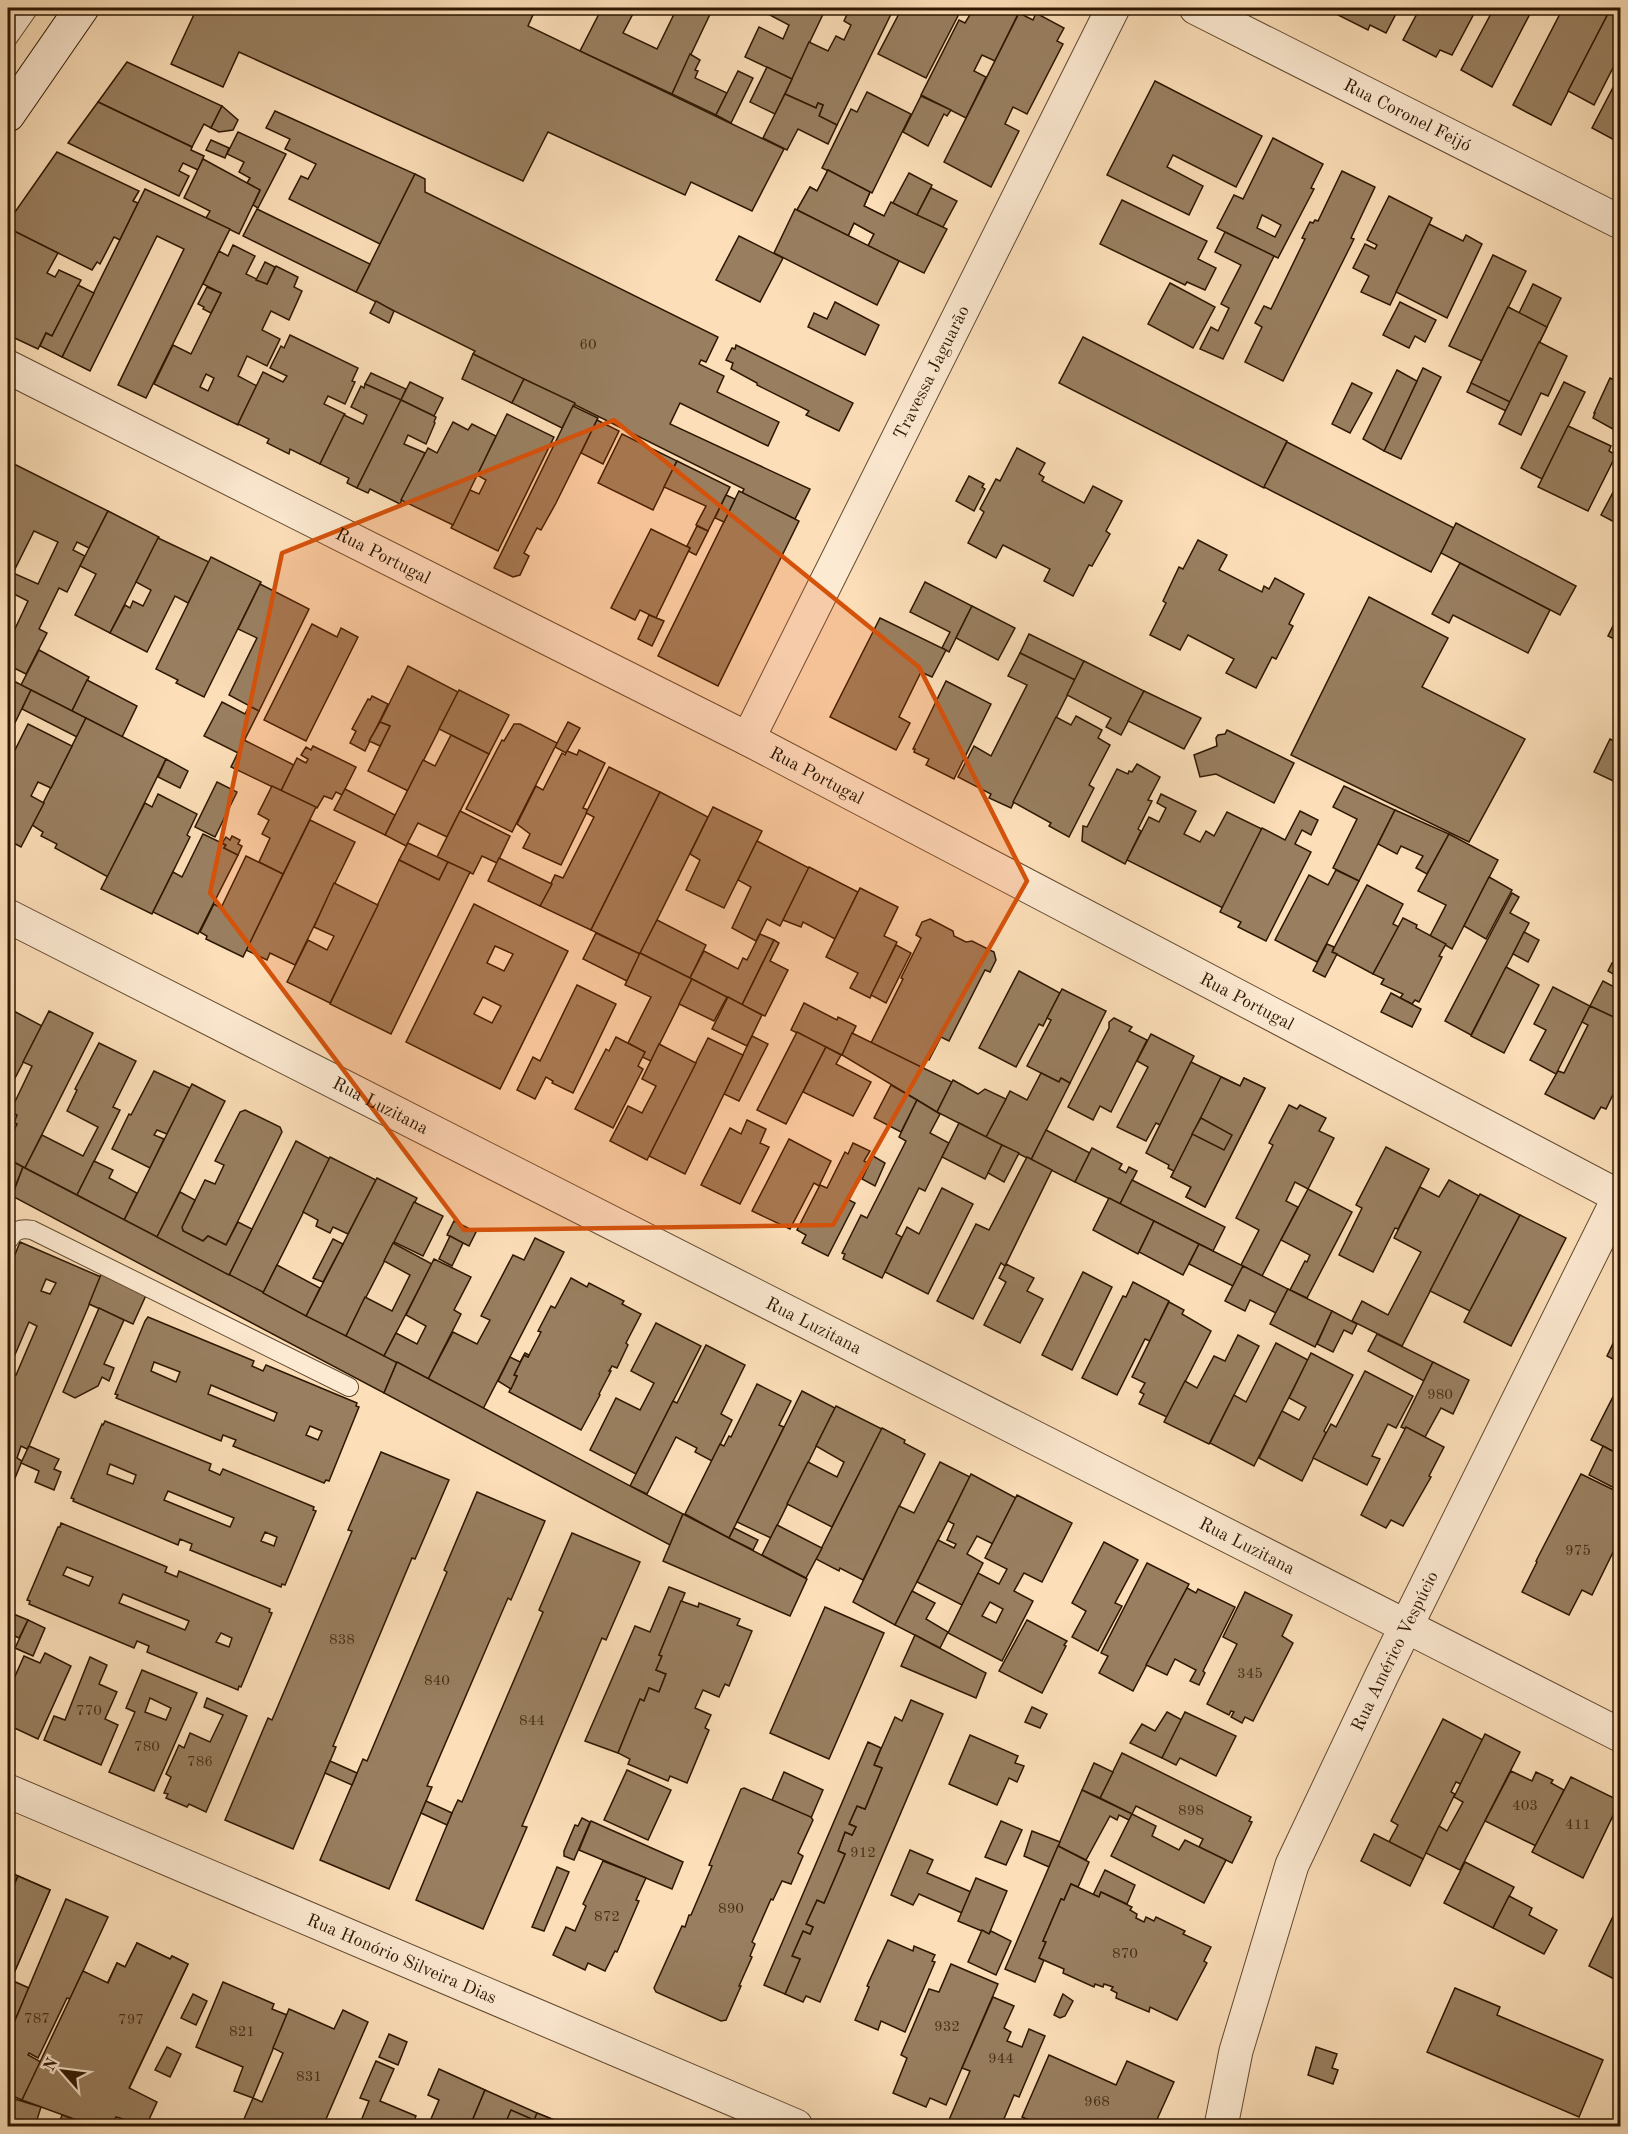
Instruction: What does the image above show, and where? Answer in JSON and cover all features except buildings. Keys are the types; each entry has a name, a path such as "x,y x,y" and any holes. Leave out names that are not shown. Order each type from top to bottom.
{"street":[{"path":"8,115 82,8"},
{"name":"Travessa Jaguarão","path":"748,739 1113,8"},
{"name":"Rua Coronel Feijó","path":"1196,8 1620,222"},
{"name":"Rua Portugal","path":"8,367 748,739 1620,1196"},
{"name":"Rua Luzitana","path":"8,916 1620,1736"},
{"name":"Rua Américo Vespúcio","path":"1221,2127 1236,2051 1292,1865 1382,1675 1407,1629 1620,1196"},
{"name":"Rua Honório Silveira Dias","path":"8,1791 795,2127"}],"lane":[{"path":"8,38 29,8"},
{"path":"8,1241 15,1231 23,1228 32,1230 349,1387"}],"highlighted area":[{"path":"614,420 919,667 1027,881 833,1225 464,1230 210,893 282,553"}]}
